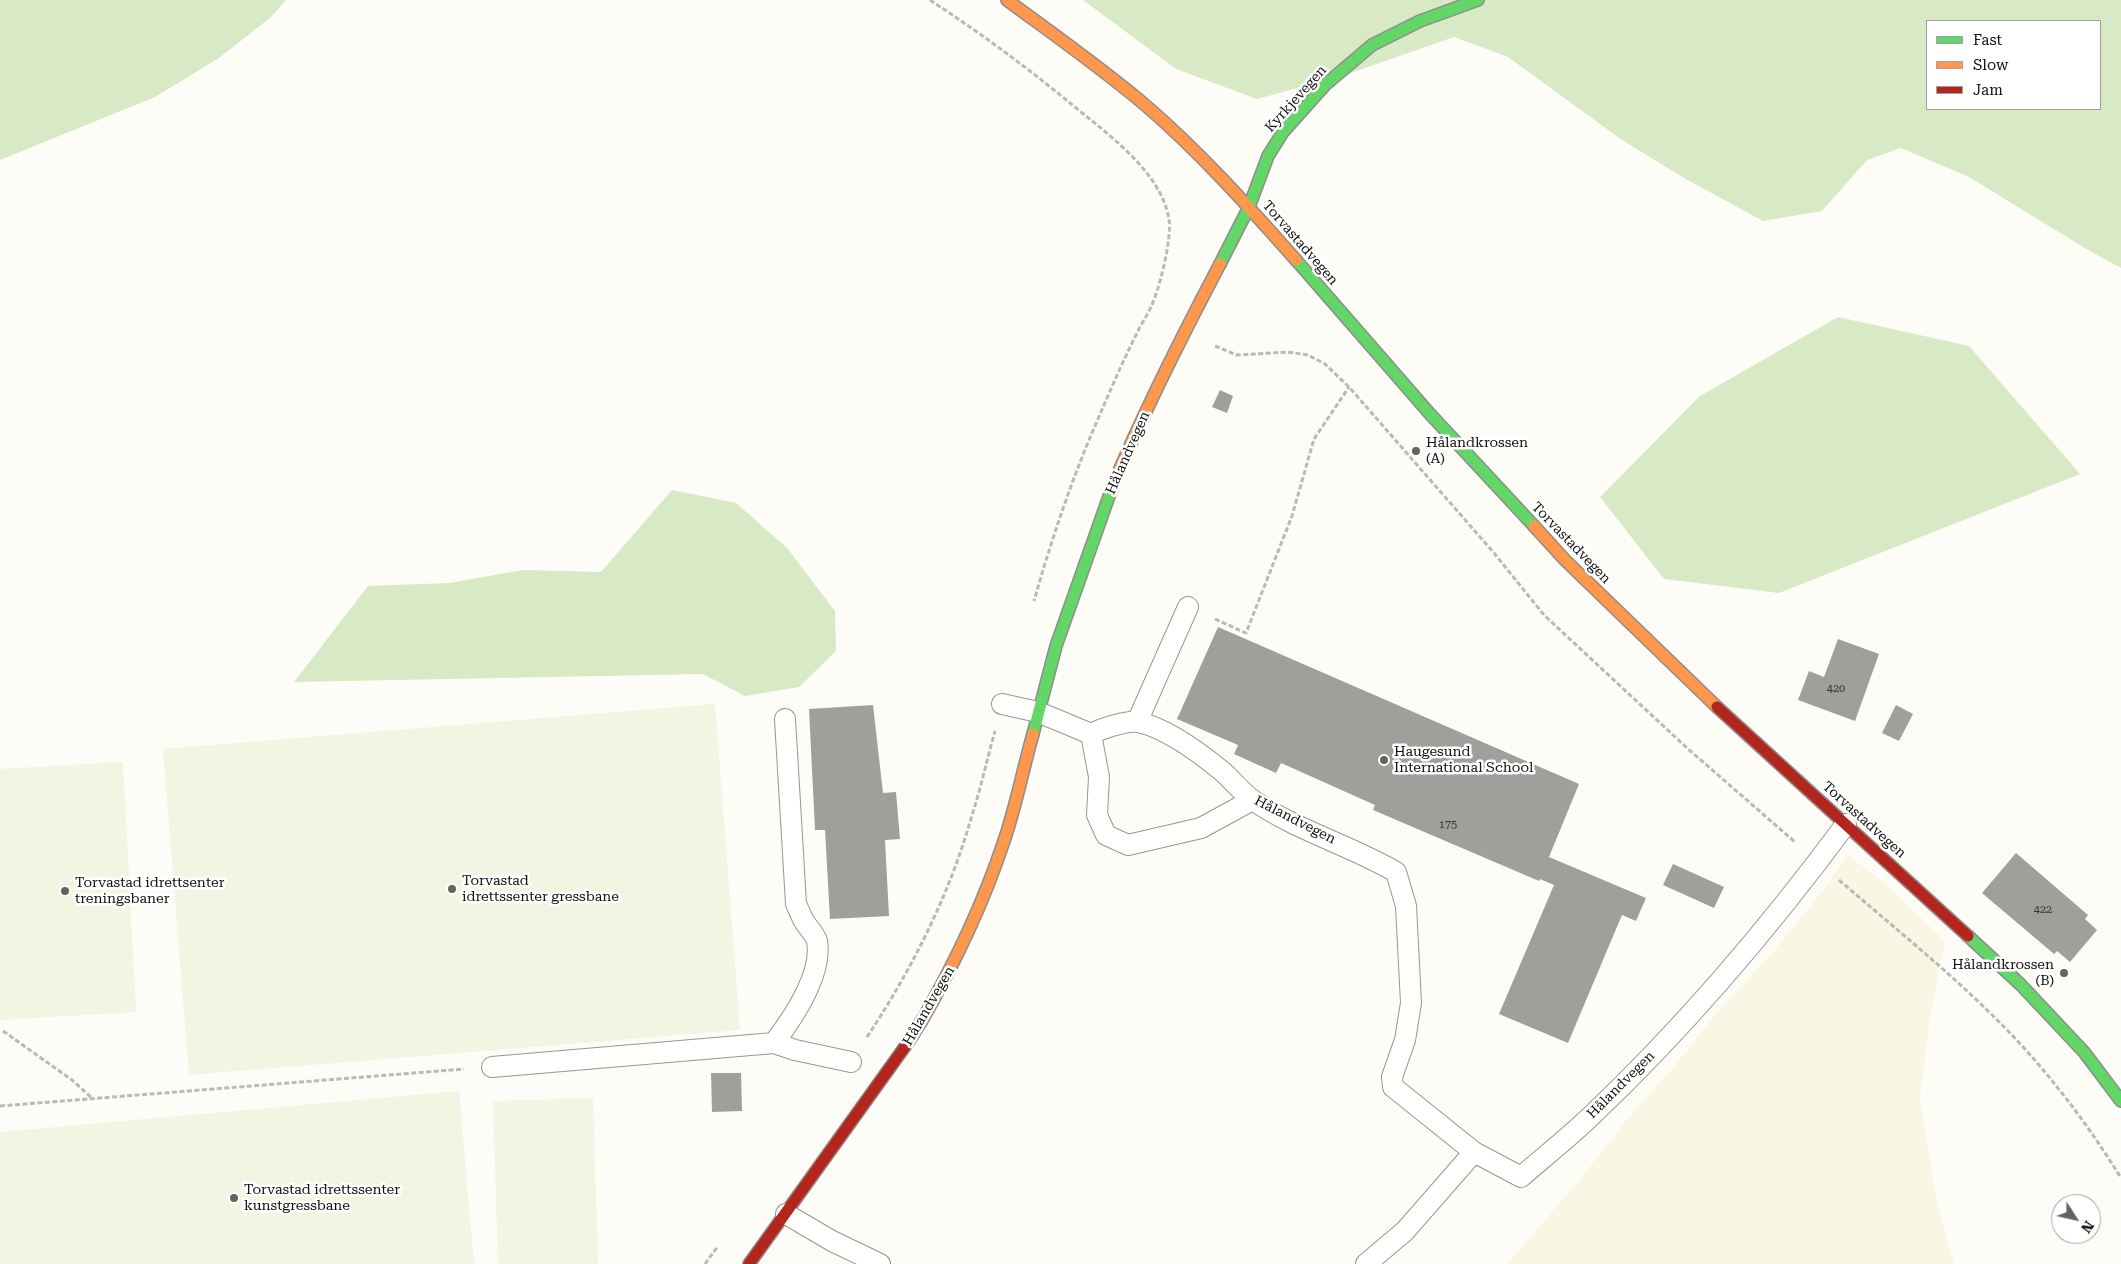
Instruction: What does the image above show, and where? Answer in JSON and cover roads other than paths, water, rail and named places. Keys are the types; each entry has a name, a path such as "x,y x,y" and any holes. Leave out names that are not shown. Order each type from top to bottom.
{"main road":[{"name":"Torvastadvegen","path":"1007,0 1085,57 1144,104 1186,142 1249,207 1430,414 1565,560 1698,690 2022,985 2084,1052 2121,1100"},
{"name":"Kyrkjevegen","path":"1249,207 1268,156 1283,132 1325,85 1372,44 1420,21 1478,0"},
{"name":"Hålandvegen","path":"749,1264 909,1041 955,959 980,903 1004,841 1056,646 1106,502 1128,448 1249,207"}],"lane":[{"path":"1137,722 1188,607"},
{"path":"1002,704 1038,712 1091,734 1099,778 1097,815 1106,835 1128,845 1201,828 1245,804 1250,798"},
{"path":"774,1042 793,1018 809,987 818,954 816,939 804,922 796,904 785,719"},
{"name":"Hålandvegen","path":"1091,734 1099,729 1137,722 1167,732 1223,772 1250,798 1287,820 1374,859 1396,872 1406,906 1411,1003 1404,1040 1392,1077 1393,1087 1474,1152 1521,1177 1590,1118 1707,998 1801,886 1846,824"},
{"path":"492,1067 774,1042 795,1050 851,1062"},
{"path":"1366,1264 1404,1231 1474,1152"},
{"path":"786,1214 832,1241 880,1264"}],"place":[{"name":"Hålandkrossen (A)","path":"1416,451"},
{"name":"Haugesund International School","path":"1384,760"},
{"name":"Torvastad idrettssenter gressbane","path":"452,889"},
{"name":"Torvastad idrettsenter treningsbaner","path":"65,891"},
{"name":"Hålandkrossen (B)","path":"2064,973"},
{"name":"Torvastad idrettssenter kunstgressbane","path":"234,1198"}]}
